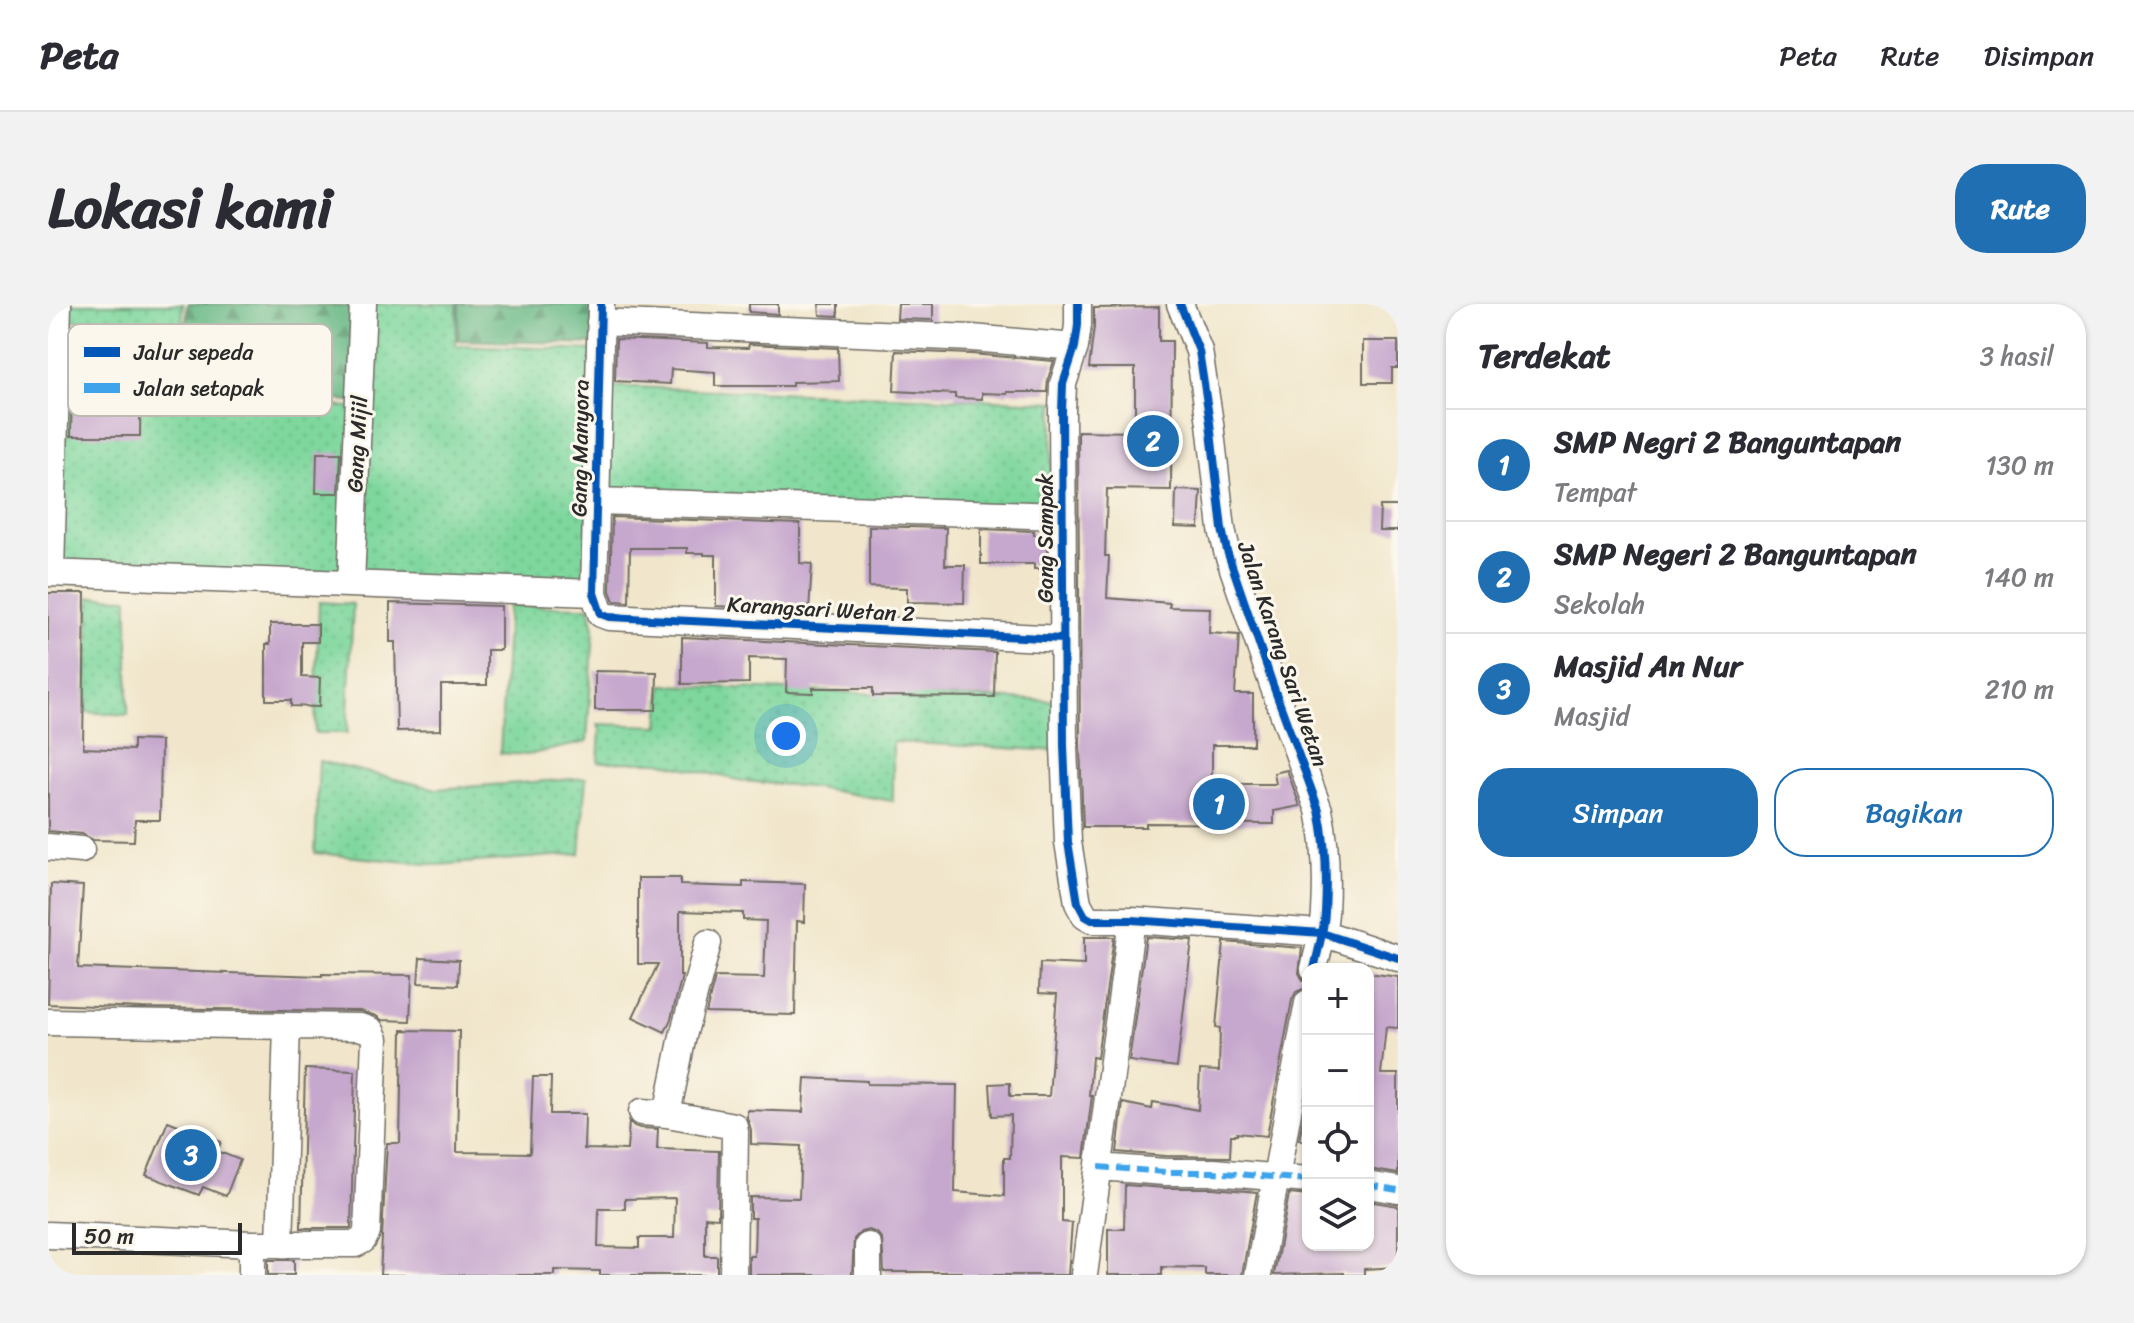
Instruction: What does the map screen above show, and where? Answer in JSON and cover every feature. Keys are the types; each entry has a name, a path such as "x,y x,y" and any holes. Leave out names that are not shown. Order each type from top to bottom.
{"street":[{"path":"58,304 49,573 594,593"},
{"name":"Gang Mijil","path":"351,584 363,304"},
{"name":"Gang Sampak","path":"1078,304 1075,347 1063,388 1064,746 1068,842 1078,903 1085,916 1092,920 1132,920"},
{"name":"Jalan Karang Sari Wetan","path":"1180,304 1199,351 1227,551 1319,810 1325,847 1325,914 1315,963"},
{"path":"600,313 1075,347"},
{"name":"Gang Manyora","path":"594,593 600,313"},
{"path":"597,501 1063,516"},
{"name":"Karangsari Wetan 2","path":"594,593 605,617 1063,639"},
{"path":"48,847 81,850"},
{"path":"1084,1275 1132,920 1322,933 1398,958"},
{"path":"708,943 683,1036 654,1113 734,1126 733,1275"},
{"path":"48,1022 360,1027 371,1031 375,1039 367,1232 363,1240 355,1244 252,1244 48,1235"},
{"path":"280,1244 287,1026"},
{"path":"1258,1275 1302,1035"},
{"path":"1099,1167 1302,1180"},
{"path":"1374,1186 1398,1190"},
{"path":"252,1244 252,1275"},
{"path":"868,1246 868,1275"}],"green space":[{"path":"65,304 183,304 182,324 64,320"},
{"path":"187,304 356,307 353,401 332,400 332,324 186,324"},
{"path":"371,304 457,304 456,345 593,350 585,586 361,578"},
{"path":"459,304 598,304 597,344 458,340"},
{"path":"63,365 68,365 68,416 332,416 332,406 353,407 346,580 57,567"},
{"path":"605,386 1054,402 1049,515 601,499"},
{"path":"90,597 128,598 128,715 86,712"},
{"path":"319,602 353,604 347,733 315,733"},
{"path":"508,606 589,607 594,628 587,742 527,755 500,753"},
{"path":"662,685 1059,701 1060,751 893,742 893,801 810,787 743,781 659,762 598,762 598,724 659,726"},
{"path":"319,761 437,789 586,778 580,854 438,865 315,853"}],"building":[{"path":"749,304 778,304 778,314 749,312"},
{"path":"819,304 838,304 838,316 820,315"},
{"path":"898,304 933,304 933,320 897,319"},
{"path":"1159,307 1159,341 1172,341 1171,490 1107,489 1107,598 1170,603 1169,607 1210,608 1209,633 1239,635 1235,694 1253,694 1253,745 1212,745 1212,784 1276,784 1274,773 1287,770 1300,806 1274,811 1274,824 1146,823 1146,827 1083,827 1078,431 1135,432 1135,368 1089,368 1094,308"},
{"path":"616,339 708,343 708,347 748,348 749,344 838,348 839,381 792,382 792,386 715,386 715,372 671,369 670,384 615,381"},
{"path":"1363,341 1398,341 1398,368 1392,368 1392,383 1363,383"},
{"path":"896,351 1054,361 1047,392 982,393 982,399 955,398 955,394 894,391"},
{"path":"71,416 140,416 140,436 71,436"},
{"path":"317,453 341,453 339,493 316,493"},
{"path":"1176,490 1201,491 1199,528 1175,527"},
{"path":"1380,506 1398,506 1398,531 1379,531"},
{"path":"612,517 800,524 800,563 812,564 809,611 716,606 716,555 687,553 687,548 630,548 629,602 614,601 610,591"},
{"path":"869,526 946,528 945,565 965,565 964,603 907,602 907,588 869,587"},
{"path":"981,529 1034,531 1034,535 1047,535 1047,569 1034,569 1034,564 981,564"},
{"path":"48,593 85,593 83,748 133,750 133,740 161,741 160,820 135,820 134,841 93,840 82,834 48,831"},
{"path":"390,603 501,606 501,650 487,650 487,685 441,685 441,730 397,731 395,642 390,642"},
{"path":"270,624 318,624 318,642 302,642 302,677 320,678 319,707 291,706 291,700 266,700 266,644 270,644"},
{"path":"682,637 995,652 994,697 873,696 873,688 813,688 813,693 786,692 787,659 749,658 749,683 682,684"},
{"path":"595,671 657,672 656,710 595,710"},
{"path":"638,878 680,878 680,885 743,887 743,882 805,884 804,922 797,921 795,1015 706,1013 715,977 764,978 766,921 743,920 743,913 680,911 682,976 671,1019 665,1032 633,1017 658,964 638,964"},
{"path":"51,884 83,886 78,968 322,976 412,975 410,1021 382,1020 360,1011 48,1004"},
{"path":"1084,937 1114,937 1097,1058 1092,1057 1089,1096 1092,1096 1084,1158 1062,1157 1062,1222 1072,1223 1068,1275 884,1272 882,1239 869,1230 861,1232 854,1239 852,1275 749,1275 749,1256 754,1256 755,1218 750,1218 750,1197 799,1198 801,1146 751,1144 747,1110 803,1112 805,1078 867,1081 867,1084 957,1085 955,1192 1004,1196 1004,1158 1010,1158 1011,1115 992,1116 990,1084 1010,1083 1010,1096 1049,1096 1057,994 1039,993 1040,963 1084,965"},
{"path":"1146,937 1192,940 1177,1067 1129,1061"},
{"path":"1224,942 1302,948 1299,973 1302,990 1296,992 1292,1000 1267,1136 1231,1135 1230,1157 1117,1152 1123,1103 1152,1109 1153,1102 1198,1110 1200,1070 1219,1071 1220,1028 1216,1027"},
{"path":"420,958 459,960 458,985 418,983"},
{"path":"1374,974 1398,977 1398,1028 1386,1027 1381,1074 1398,1074 1398,1174 1374,1170"},
{"path":"402,1030 459,1031 457,1152 530,1153 533,1077 551,1077 550,1114 585,1114 584,1149 627,1150 629,1121 640,1128 658,1129 657,1149 719,1151 718,1218 705,1217 705,1256 717,1256 717,1275 600,1275 600,1271 554,1270 554,1275 380,1275 387,1143 400,1143","holes":["675,1198 674,1238 639,1238 639,1248 598,1247 599,1209 625,1209 625,1199"]},
{"path":"305,1069 355,1071 351,1228 301,1228"},
{"path":"168,1121 221,1142 217,1151 240,1160 226,1196 203,1187 199,1195 146,1175"},
{"path":"1125,1185 1257,1192 1242,1275 1205,1275 1205,1268 1162,1267 1162,1275 1108,1275 1108,1229 1124,1229"},
{"path":"1289,1194 1302,1195 1302,1251 1374,1251 1374,1202 1398,1206 1398,1267 1364,1269 1364,1275 1274,1275"},
{"path":"268,1260 294,1260 294,1275 268,1275"}],"marked path":[{"path":"1099,1167 1302,1179"},
{"path":"1374,1186 1398,1190"}],"cycle path":[{"path":"601,304 594,593 601,614 609,617 1063,639"},
{"path":"1078,304 1075,347 1063,384 1062,411 1064,746 1068,842 1078,903 1085,916 1092,920 1322,933 1398,958"},
{"path":"1180,304 1199,351 1227,551 1319,810 1325,848 1326,899 1315,963"}],"place":[{"name":"SMP Negeri 2 Banguntapan","path":"1153,441"},
{"name":"SMP Negri 2 Banguntapan","path":"1219,804"},
{"name":"Masjid An Nur","path":"191,1155"}]}
